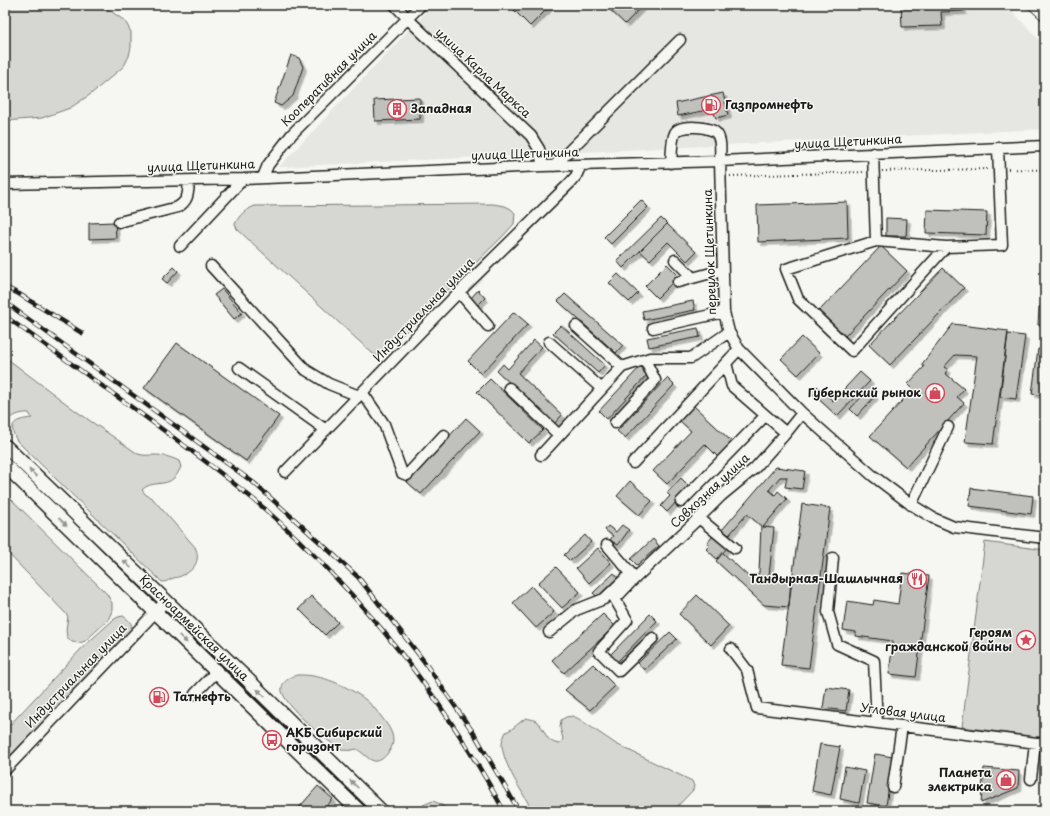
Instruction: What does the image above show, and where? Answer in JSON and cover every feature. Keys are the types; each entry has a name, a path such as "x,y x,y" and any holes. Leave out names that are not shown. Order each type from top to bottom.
{"main road":[{"name":"Красноармейская улица","path":"5,446 381,811"},
{"name":"Красноармейская улица","path":"5,465 359,811"}],"street":[{"name":"улица Карла Маркса","path":"395,5 531,136 539,149 543,166"},
{"name":"Кооперативная улица","path":"263,177 268,165 292,134 421,5"},
{"path":"554,166 680,40"},
{"name":"переулок Щетинкина","path":"671,163 673,138 675,131 679,128 686,127 710,129 717,133 719,139 720,161 724,312 729,332 739,349 802,413 872,475 911,505 933,518 954,528 1045,538"},
{"name":"улица Щетинкина","path":"5,184 189,181 543,166 720,161 1045,146"},
{"path":"946,247 852,351 798,299 786,269 876,241 946,247 1002,246 998,148"},
{"path":"873,154 876,241"},
{"name":"Индустриальная улица","path":"286,472 459,292 570,183 576,176 581,165"},
{"path":"180,246 243,179"},
{"path":"119,222 178,207 187,200 189,181"},
{"path":"675,260 693,278"},
{"path":"210,266 306,370 329,384 360,394 384,424 402,473 407,475 444,435"},
{"path":"678,282 722,270"},
{"path":"459,292 488,326"},
{"path":"652,328 724,312"},
{"path":"576,326 622,366"},
{"path":"541,455 622,366 650,358 692,358 729,332"},
{"path":"550,342 602,389"},
{"path":"633,463 739,349"},
{"path":"615,423 655,380 645,360"},
{"path":"726,363 732,386 786,433"},
{"path":"239,368 326,430"},
{"path":"508,388 559,436"},
{"name":"Совхозная улица","path":"632,578 700,518 721,496 754,468 802,413"},
{"path":"681,502 765,416"},
{"path":"911,505 948,427"},
{"path":"700,518 735,548"},
{"path":"607,545 632,578"},
{"path":"833,558 828,612 837,644 874,662 877,723"},
{"path":"549,632 576,610 604,599 632,578"},
{"path":"632,578 615,599 627,620 599,651 619,672 653,638"},
{"name":"Индустриальная улица","path":"5,770 166,602"},
{"name":"Угловая улица","path":"731,649 746,670 757,708 1040,743"},
{"path":"196,694 216,672"},
{"path":"894,788 902,726"},
{"path":"1031,780 1040,743"}],"shaded area":[{"path":"5,5 102,5 125,21 131,32 131,47 129,56 124,66 91,94 70,108 42,118 5,121"},
{"path":"415,5 1006,5 1045,46 1045,129 279,167 424,14"},
{"path":"493,204 505,206 511,209 515,213 514,224 381,356 377,356 372,353 237,229 235,224 243,213 255,206"},
{"path":"5,357 76,411 138,454 170,457 179,461 181,467 174,478 170,481 150,485 142,490 153,499 195,547 197,551 197,560 196,564 191,570 181,576 172,578 166,582 162,582 17,441 13,430 14,424 17,421 32,418 29,413 25,413 5,420"},
{"path":"5,493 107,594 112,603 112,611 108,620 85,641 80,643 72,642 67,637 66,630 68,616 5,550"},
{"path":"985,542 1045,550 1045,738 962,727"},
{"path":"123,616 131,624 129,634 5,761 5,730 82,648 113,620"},
{"path":"307,675 334,682 351,690 369,702 386,723 391,732 393,741 390,750 386,755 380,760 374,761 356,749 344,750 337,747 310,726 287,701 282,690 285,682 291,677"},
{"path":"573,716 616,744 692,781 694,786 693,790 673,811 532,811 506,761 502,744 504,736 506,732 526,718 536,721 551,741 560,744 563,739 560,727 561,720 566,717"},
{"path":"433,801 450,811 421,811 423,805"}],"building":[{"path":"509,5 551,5 530,26"},
{"path":"605,5 643,5 625,24"},
{"path":"901,5 962,5 963,11 941,12 942,26 902,27"},
{"path":"291,55 299,58 303,67 293,96 281,106 274,103"},
{"path":"723,93 728,115 716,118 712,109 678,116 676,103"},
{"name":"Западная","path":"420,98 420,119 375,121 374,100"},
{"path":"641,200 648,207 611,244 604,237"},
{"path":"847,202 848,238 758,242 757,205"},
{"path":"927,210 987,212 986,235 926,233"},
{"path":"661,218 667,224 623,268 617,261"},
{"path":"886,218 907,219 906,236 886,236"},
{"path":"115,222 116,238 89,239 89,223"},
{"path":"667,224 696,252 687,261 668,242 650,260 640,251"},
{"path":"881,246 907,271 845,336 819,311"},
{"path":"667,264 679,276 657,298 645,286"},
{"path":"174,267 178,271 167,283 162,279"},
{"path":"943,268 964,288 890,365 869,345"},
{"path":"618,274 638,293 629,302 609,283"},
{"path":"222,289 242,313 234,319 214,295"},
{"path":"478,290 485,298 478,305 471,298"},
{"path":"565,294 623,345 616,353 558,301"},
{"path":"693,301 695,310 644,320 642,311"},
{"path":"1039,307 1045,308 1045,325 1038,325"},
{"path":"514,312 528,324 481,374 468,361"},
{"name":"Губернский рынок","path":"953,324 1008,331 993,444 965,442 977,356 955,355 944,367 948,370 945,373 964,389 957,397 964,403 906,467 870,436 913,389 908,384 924,367 922,364"},
{"path":"561,325 605,365 598,373 553,333"},
{"path":"698,328 700,337 649,347 647,338"},
{"path":"1008,334 1025,336 1016,399 1000,397"},
{"path":"802,337 819,353 798,375 781,359"},
{"path":"534,340 542,347 518,373 562,415 554,424 497,371 503,364 508,369"},
{"path":"177,343 279,416 246,461 144,388"},
{"path":"1038,349 1045,350 1045,396 1032,394"},
{"path":"639,368 647,375 607,419 599,411"},
{"path":"860,372 870,381 837,416 811,392 817,386 833,401"},
{"path":"667,378 674,385 625,438 617,431"},
{"path":"490,379 543,430 529,443 477,392"},
{"path":"868,390 875,396 857,416 850,409"},
{"path":"694,406 732,442 718,457 705,444 667,484 653,471 691,431 680,421"},
{"path":"466,418 480,431 421,494 407,482"},
{"path":"776,467 805,471 802,489 785,487 787,477 780,477 769,490 775,495 778,491 787,499 763,527 774,528 769,576 791,578 789,607 764,605 716,561 723,553 750,578 759,573 761,526 747,514 729,535 722,530"},
{"path":"681,478 690,487 667,512 661,506 670,496 667,493"},
{"path":"630,481 652,501 639,515 617,496"},
{"path":"971,488 1033,496 1031,514 969,506"},
{"path":"802,504 830,508 809,668 781,665"},
{"path":"622,525 629,530 618,545 610,540 613,536 605,530 608,526 616,532"},
{"path":"585,535 591,542 570,561 564,555"},
{"path":"713,536 727,548 717,559 706,549 709,546 707,543"},
{"path":"653,539 659,546 637,565 631,559"},
{"path":"598,548 611,563 589,583 576,568"},
{"path":"556,567 580,592 562,608 538,583"},
{"path":"614,573 620,580 599,599 593,593"},
{"path":"902,573 929,576 916,677 889,674 893,641 856,636 856,632 843,630 847,601 873,605 874,600 898,604"},
{"path":"531,586 554,612 536,628 513,603"},
{"path":"697,595 729,626 711,645 679,614"},
{"path":"311,596 338,622 325,635 299,609"},
{"path":"603,614 615,626 564,673 552,660"},
{"path":"650,614 657,621 616,663 609,656"},
{"path":"670,632 677,639 644,670 638,663"},
{"path":"593,664 615,686 590,710 565,690"},
{"path":"826,687 849,690 846,711 823,708"},
{"path":"820,744 840,747 831,795 812,791"},
{"path":"875,754 893,757 886,806 867,803"},
{"path":"845,767 865,771 859,803 840,799"},
{"path":"984,768 1019,771 1018,788 981,803"},
{"path":"318,786 333,799 322,811 296,811"}],"tram line":[{"path":"1025,5 1045,23"},
{"path":"1038,5 1045,11"}],"railway":[{"path":"5,287 82,333"},
{"path":"5,302 254,483 358,577 423,660 475,735 519,811"},
{"path":"5,316 144,416 236,485 266,510 301,543 335,577 367,613 427,688 455,728 504,811"}],"place":[{"name":"Газпромнефть","path":"711,105"},
{"name":"Западная","path":"397,109"},
{"name":"Губернский рынок","path":"935,393"},
{"name":"Тандырная-Шашлычная","path":"917,579"},
{"name":"Героям гражданской войны","path":"1026,640"},
{"name":"Татнефть","path":"159,697"},
{"name":"АКБ Сибирский горизонт","path":"272,740"},
{"name":"Планета электрика","path":"1006,780"}]}
